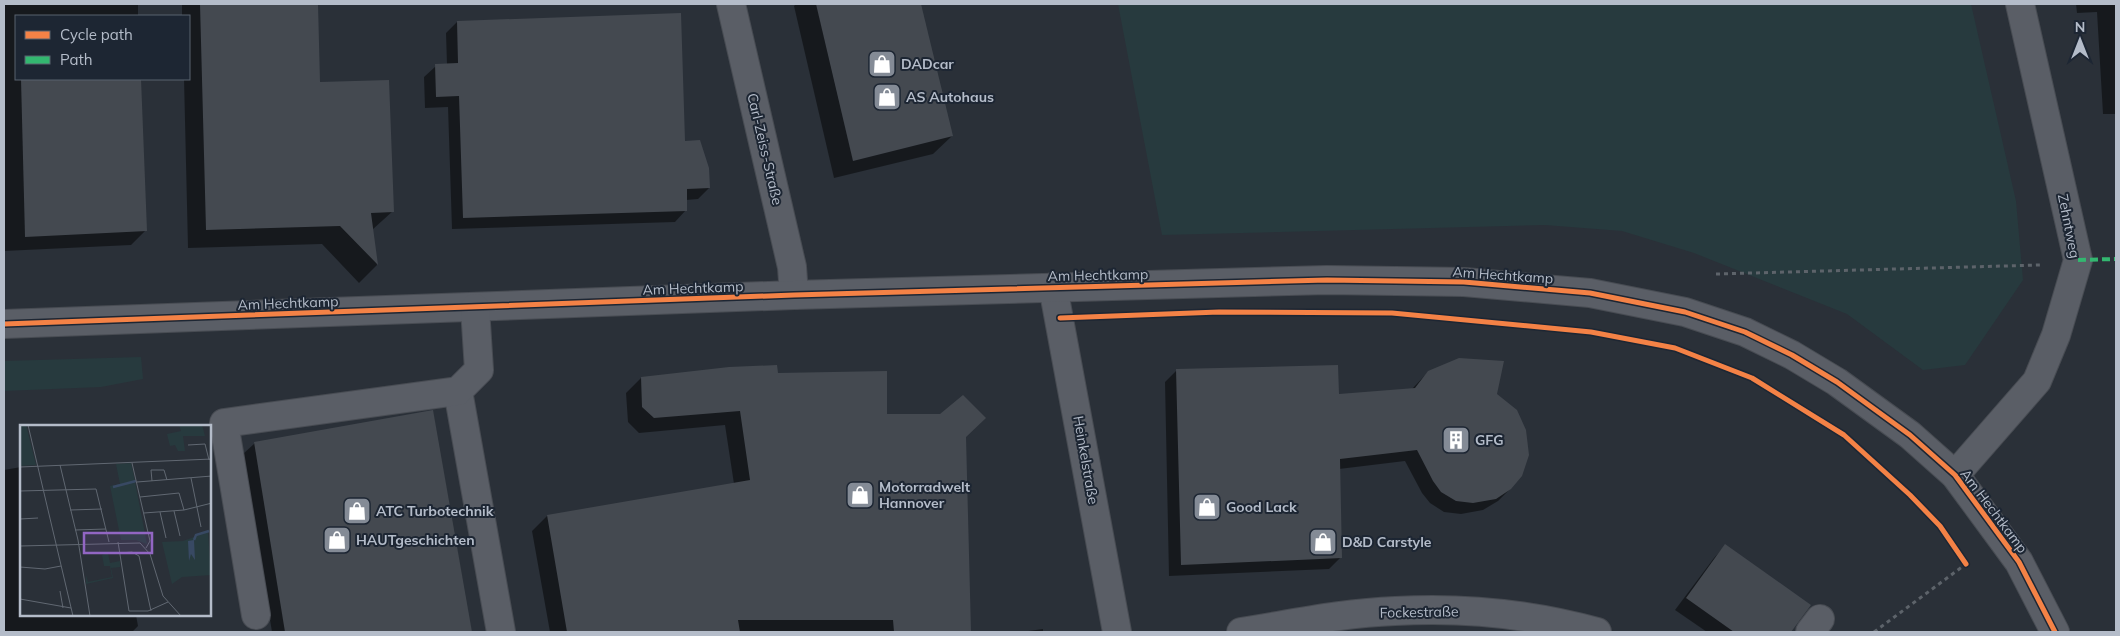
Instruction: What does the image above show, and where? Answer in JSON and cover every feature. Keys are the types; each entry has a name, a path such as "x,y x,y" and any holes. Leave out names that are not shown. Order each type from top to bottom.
{"street":[{"name":"Carl-Zeiss-Straße","path":"731,4 792,267 794,295"},
{"name":"Zehntweg","path":"1955,475 2037,381 2056,335 2078,260 2020,4"},
{"name":"Am Hechtkamp","path":"4,324 794,295 1053,287 1404,280 1512,285 1590,293 1685,312 1745,332 1792,355 1837,382 1910,435 1955,475 2018,562 2055,632"},
{"name":"Heinkelstraße","path":"1053,287 1117,632"},
{"path":"256,615 224,423 458,391 479,370 475,308"},
{"path":"458,391 501,632"},
{"name":"Fockestraße","path":"1241,632 1359,614 1444,609 1510,614 1554,620 1597,632"}],"path":[{"path":"1716,274 2045,265 2078,260"},
{"path":"1874,632 1966,564"}],"green space":[{"path":"1118,4 1971,4 2016,201 2023,280 1965,365 1923,370 1847,314 1694,253 1622,231 1545,225 1162,235"},
{"path":"141,357 143,379 101,387 4,391 4,361"}],"building":[{"path":"200,4 318,4 320,82 389,80 394,212 371,213 378,265 340,226 206,230"},
{"path":"816,4 921,4 953,136 853,161"},
{"path":"681,13 685,141 700,140 709,168 710,188 687,189 687,211 463,218 459,96 436,97 435,64 458,63 457,21"},
{"path":"21,80 141,80 147,231 25,237"},
{"path":"1459,358 1504,361 1497,394 1517,410 1526,430 1529,455 1522,476 1511,489 1496,499 1473,503 1456,501 1441,492 1417,450 1340,459 1342,558 1181,565 1176,369 1338,365 1339,394 1415,388 1428,371"},
{"name":"Motorradwelt Hannover","path":"777,365 778,373 887,371 887,414 940,414 963,395 986,418 966,437 971,632 894,632 893,620 738,620 740,632 567,632 547,515 750,480 740,411 654,418 642,407 641,377 729,367"},
{"path":"433,410 472,632 285,632 254,442"},
{"path":"1725,544 1811,605 1791,632 1734,632 1686,598"}],"marked path":[{"path":"2078,260 2116,259"}],"cycle path":[{"path":"4,324 794,295 1327,280 1464,282 1590,293 1685,312 1745,332 1792,355 1837,382 1910,435 1955,475 2019,562 2055,632"},
{"path":"1060,318 1219,312 1392,313 1591,332 1675,348 1752,378 1844,435 1910,495 1940,526 1966,564"}],"place":[{"name":"DADcar","path":"882,64"},
{"name":"AS Autohaus","path":"887,97"},
{"name":"GFG","path":"1456,440"},
{"name":"Motorradwelt Hannover","path":"860,495"},
{"name":"Good Lack","path":"1207,507"},
{"name":"ATC Turbotechnik","path":"357,511"},
{"name":"HAUTgeschichten","path":"337,540"},
{"name":"D&D Carstyle","path":"1323,542"}]}
